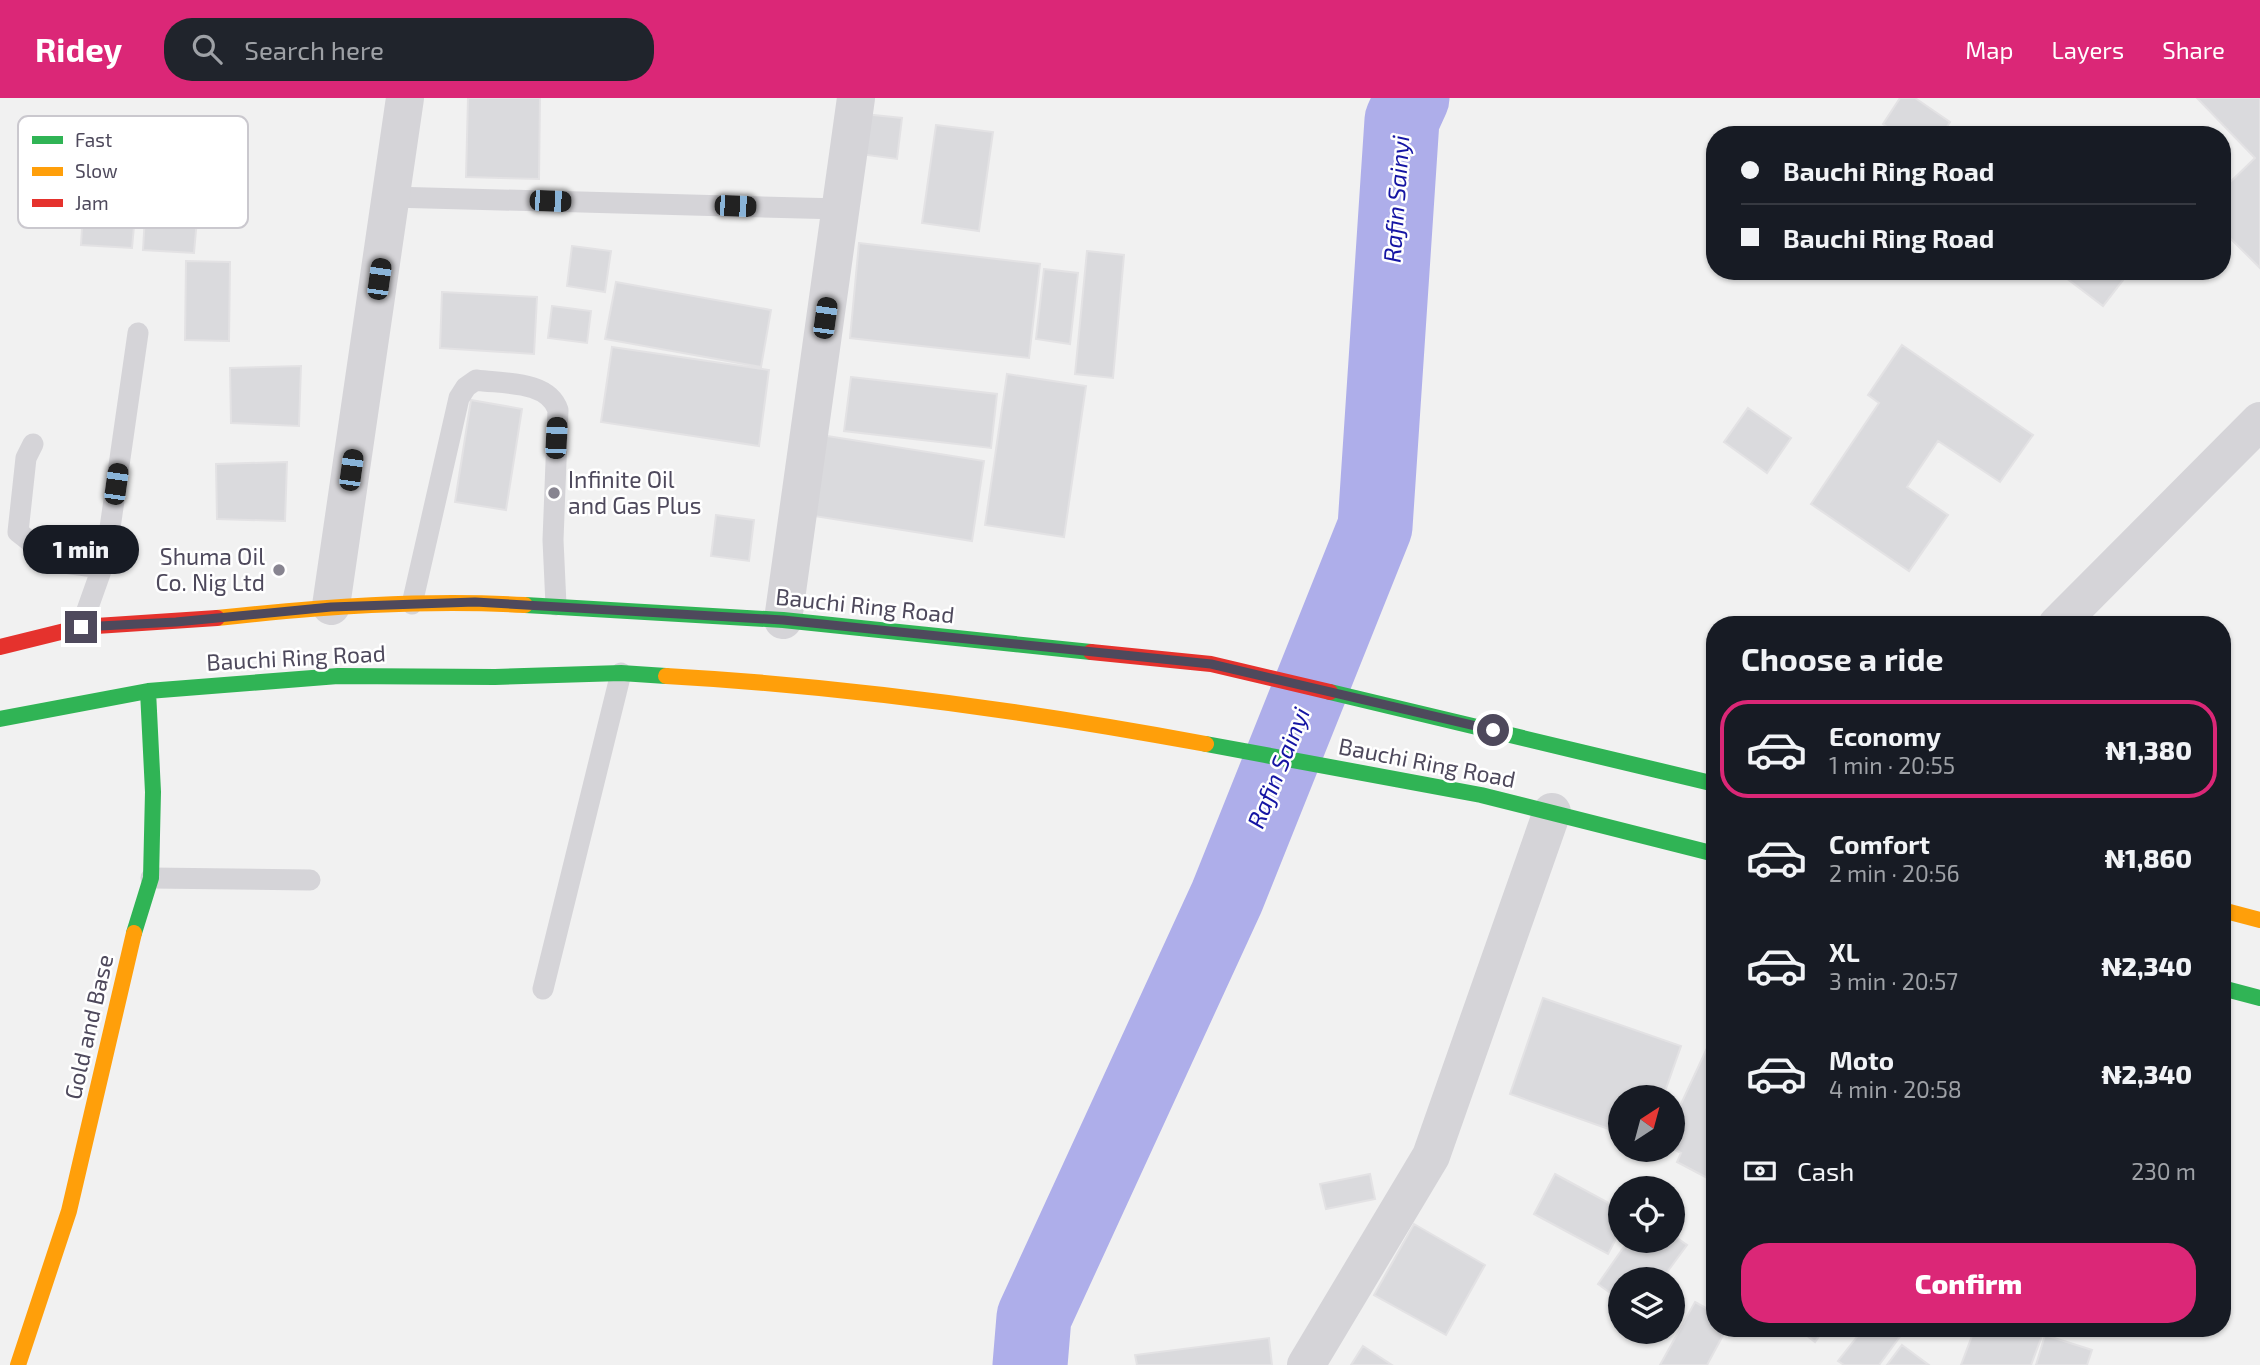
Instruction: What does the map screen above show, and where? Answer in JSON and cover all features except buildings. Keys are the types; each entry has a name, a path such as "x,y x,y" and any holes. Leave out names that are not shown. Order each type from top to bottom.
{"main road":[{"name":"Bauchi Ring Road","path":"0,648 81,627 213,619 331,607 412,604 475,602 556,605 783,620 1211,664 1706,782"},
{"name":"Bauchi Ring Road","path":"0,719 97,698 148,691 338,676 495,677 621,673 758,681 932,700 1196,742 1481,795 1706,852"},
{"name":"Gold and Base","path":"18,1365 69,1211 133,935 151,878 153,792 148,691"},
{"path":"2231,912 2260,920"},
{"path":"2231,990 2260,998"}],"street":[{"path":"331,607 405,98"},
{"path":"783,620 856,98"},
{"path":"2066,616 2260,421"},
{"path":"1306,1365 1431,1156 1552,812"}],"lane":[{"path":"391,197 841,209"},
{"path":"81,627 102,568 138,333"},
{"path":"412,604 459,398 466,387 476,380 544,390 554,398 558,410 553,540 556,605"},
{"path":"33,444 26,458 18,532 56,562 102,568"},
{"path":"543,989 621,673"},
{"path":"151,878 310,880"}],"waterway":[{"name":"Rafin Sainyi","path":"1030,1365 1034,1317 1227,897 1375,527 1402,120 1412,98"}],"traffic: fast":[{"path":"525,605 783,620 1091,652"},
{"path":"0,719 148,691 338,676 495,677 621,673 666,676"},
{"path":"134,933 151,878 153,792 148,691"},
{"path":"1330,692 1706,782"},
{"path":"1206,744 1481,795 1706,852"},
{"path":"2231,990 2260,998"}],"traffic: slow":[{"path":"217,618 371,605 525,605"},
{"path":"666,676 802,686 937,701 1206,744"},
{"path":"2231,912 2260,920"},
{"path":"18,1365 69,1211 134,933"}],"traffic: jam":[{"path":"0,647 81,627 217,618"},
{"path":"1091,652 1211,664 1330,692"}],"place":[{"name":"Infinite Oil and Gas Plus","path":"554,493"},
{"name":"Shuma Oil Co. Nig Ltd","path":"279,570"}],"route":[{"path":"81,627 176,622 331,607 475,602 783,620 1211,664 1493,730"}]}
